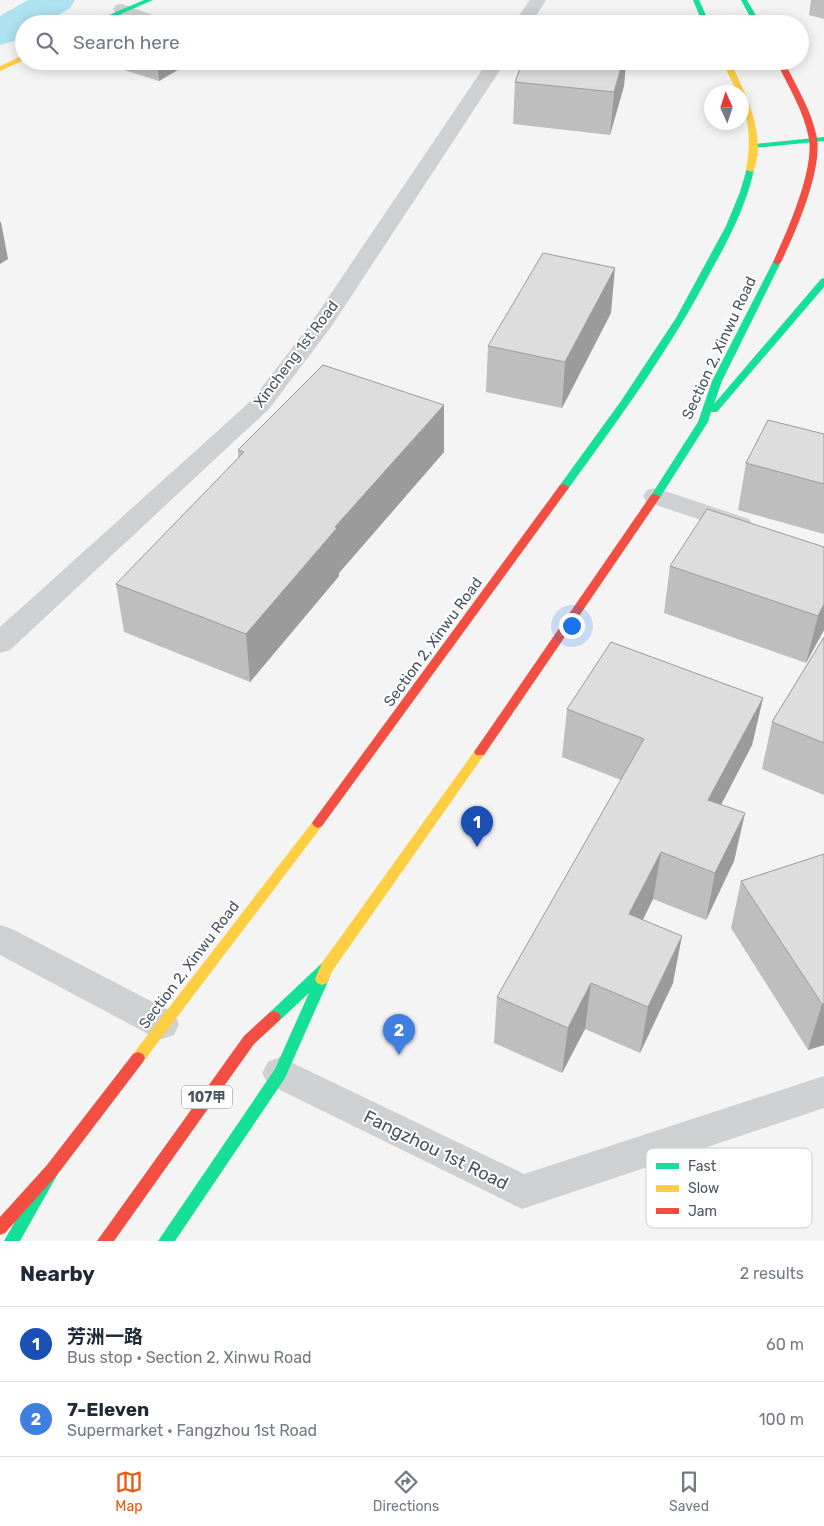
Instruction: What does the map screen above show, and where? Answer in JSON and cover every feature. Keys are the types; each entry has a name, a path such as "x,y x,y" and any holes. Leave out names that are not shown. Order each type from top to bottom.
{"main road":[{"path":"111,15 150,0"},
{"path":"696,0 703,15"},
{"path":"744,0 753,15"},
{"path":"0,69 15,62"},
{"name":"Section 2, Xinwu Road","path":"730,70 737,85"},
{"name":"Section 2, Xinwu Road","path":"105,1241 249,1040 327,967 414,847 656,496 703,422 717,381 780,256 802,197 818,140 785,70"},
{"name":"Section 2, Xinwu Road","path":"0,1228 52,1170 392,724 632,391 685,312 728,230 746,185 754,146 749,113"},
{"path":"754,146 818,140"},
{"path":"703,422 824,281"},
{"name":"Section 2, Xinwu Road","path":"166,1241 280,1073 327,967"},
{"name":"Section 2, Xinwu Road","path":"12,1241 52,1170"}],"street":[{"path":"528,15 538,0"},
{"path":"122,10 134,15"},
{"name":"Xincheng 1st Road","path":"0,643 262,404 320,327 491,70"},
{"path":"656,496 759,532"},
{"path":"0,939 162,1024"},
{"name":"Fangzhou 1st Road","path":"280,1073 522,1192 646,1151"},
{"name":"Fangzhou 1st Road","path":"655,1148 824,1092"}],"building":[{"path":"520,70 620,70 614,92 515,82"},
{"path":"543,253 615,268 565,362 488,346"},
{"path":"323,365 444,405 335,527 337,528 246,634 116,584 244,452 238,450"},
{"path":"768,420 824,434 824,484 746,463"},
{"path":"707,509 824,547 824,604 818,616 670,566"},
{"path":"824,637 824,743 772,722"},
{"path":"611,642 763,698 708,800 745,813 715,873 661,852 629,914 682,936 648,1007 591,983 568,1028 497,997 644,739 567,709"},
{"path":"824,854 824,1004 822,1004 741,881"}],"waterway":[{"path":"31,15 56,0"},
{"path":"0,33 15,24"}],"traffic: fast":[{"path":"113,15 150,0"},
{"path":"696,0 703,15"},
{"path":"744,0 753,15"},
{"path":"754,146 824,139"},
{"path":"564,487 625,403 681,318 730,226 740,204 750,170"},
{"path":"655,497 703,422 717,381 777,262"},
{"path":"714,410 824,281"},
{"path":"274,1017 327,967"},
{"path":"166,1241 280,1073 322,979"},
{"path":"12,1241 52,1170"}],"traffic: slow":[{"path":"0,69 15,62"},
{"path":"730,70 738,85"},
{"path":"749,117 753,140 750,170"},
{"path":"322,979 327,967 480,752"},
{"path":"138,1058 318,823"}],"traffic: jam":[{"path":"777,262 789,236 807,183 813,152 811,130 799,99 784,70"},
{"path":"318,823 564,487"},
{"path":"480,752 655,497"},
{"path":"105,1241 249,1040 274,1017"},
{"path":"0,1228 52,1170 138,1058"}],"place":[{"name":"芳洲一路","path":"477,847"},
{"name":"7-Eleven","path":"399,1055"}]}
